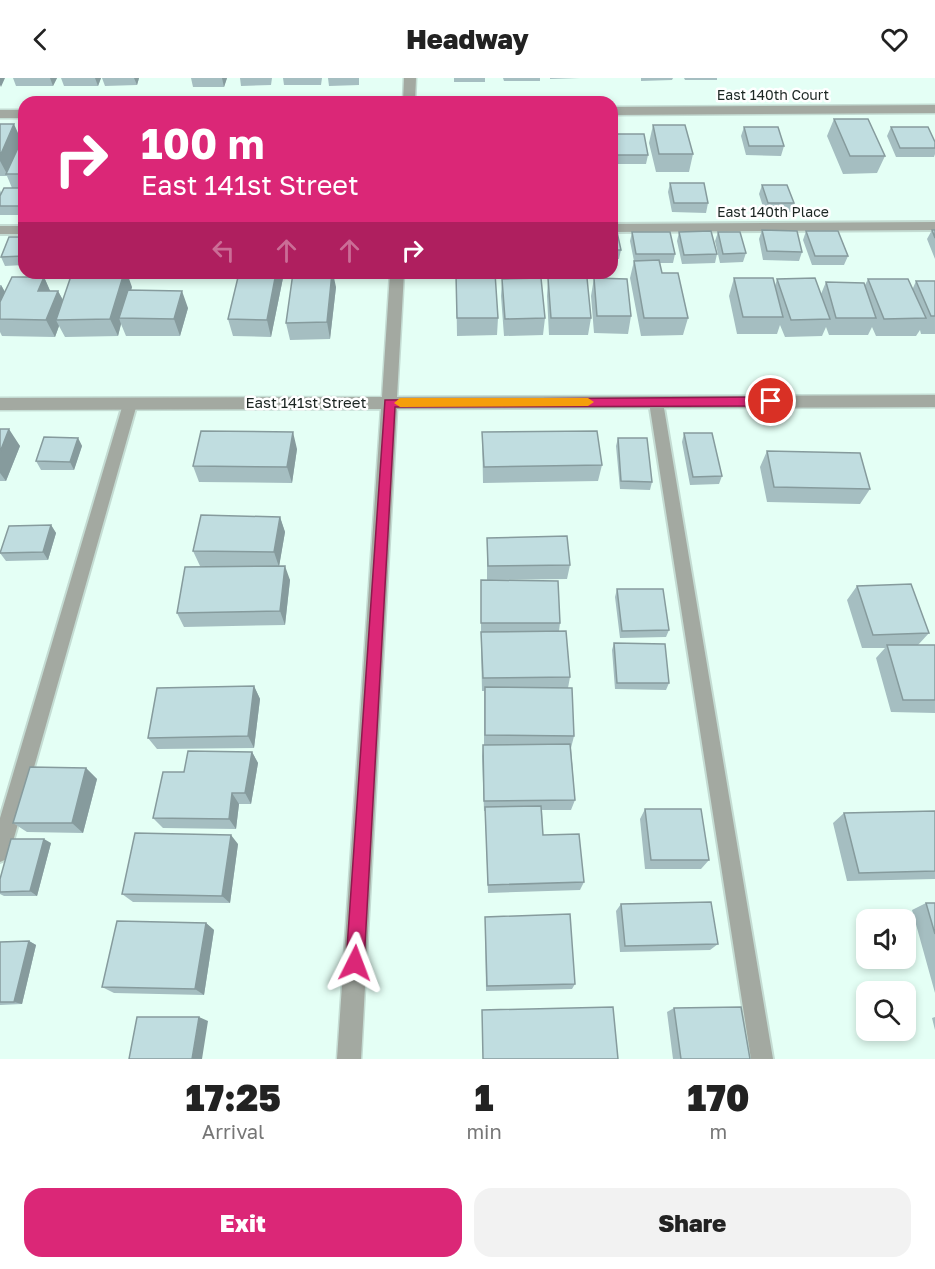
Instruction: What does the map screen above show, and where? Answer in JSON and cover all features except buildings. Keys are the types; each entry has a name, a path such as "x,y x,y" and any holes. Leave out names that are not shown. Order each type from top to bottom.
{"street":[{"path":"409,96 410,78"},
{"name":"East 140th Court","path":"618,111 935,109"},
{"path":"0,114 18,114"},
{"path":"349,1059 397,279"},
{"name":"East 141st Street","path":"0,404 934,403"}],"lane":[{"name":"East 140th Place","path":"618,228 935,226"},
{"path":"0,230 18,230"},
{"path":"656,402 762,1059"},
{"path":"0,852 130,404"}],"slow traffic":[{"path":"400,403 588,402"}],"route":[{"path":"355,963 390,403 771,401"}]}
